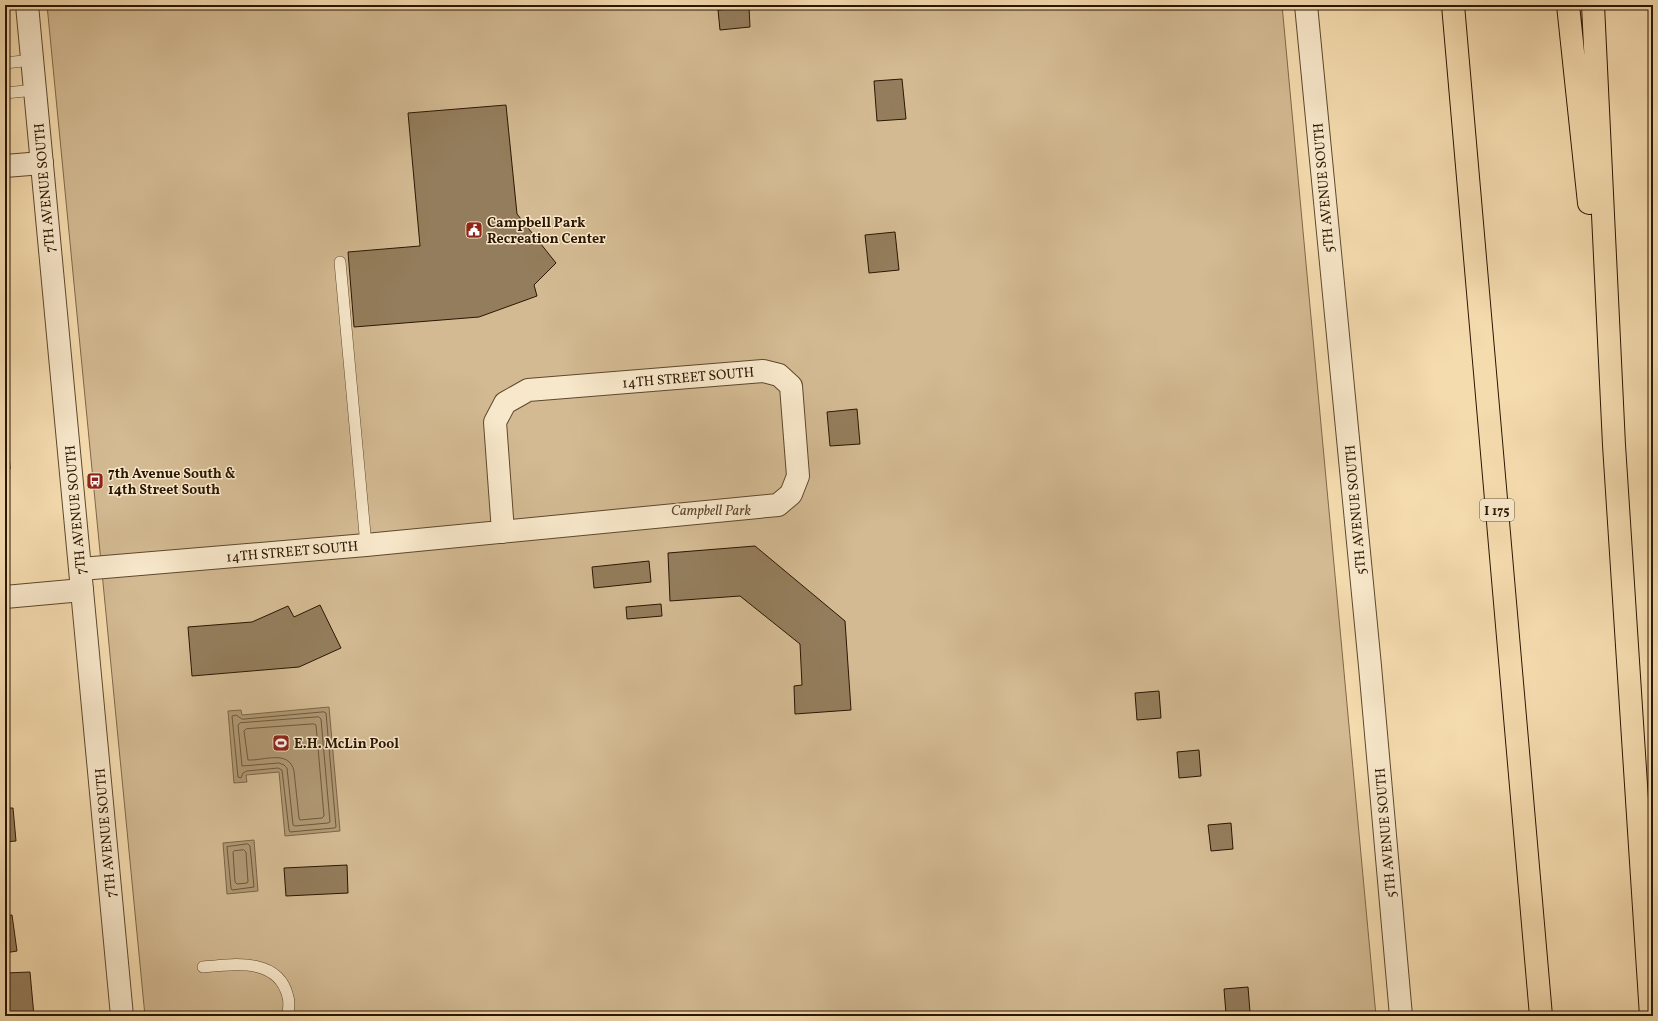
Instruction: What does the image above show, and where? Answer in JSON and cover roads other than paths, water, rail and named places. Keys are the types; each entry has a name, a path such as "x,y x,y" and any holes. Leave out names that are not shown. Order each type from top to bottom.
{"highway":[{"name":"I 175","path":"1453,5 1541,1016"},
{"path":"1568,5 1614,445"},
{"path":"1593,5 1614,445 1651,1016"}],"street":[{"name":"7TH AVENUE SOUTH","path":"27,5 122,1016"},
{"name":"5TH AVENUE SOUTH","path":"1306,5 1370,666 1401,1016"},
{"path":"5,166 42,163"},
{"name":"14TH STREET SOUTH","path":"5,598 82,580 366,545 503,532 778,505 791,494 798,476 791,386 778,375 763,371 528,390 505,403 495,422 503,532"}],"lane":[{"path":"5,63 32,60"},
{"path":"5,94 35,90"},
{"path":"340,262 366,545"},
{"path":"203,967 236,964 265,968 281,981 289,998 288,1016"}],"water":[{"name":"E.H. McLin Pool","path":"329,707 340,831 285,836 279,772 246,775 247,782 234,783 228,711 241,710 242,715"},
{"path":"254,840 258,891 227,894 223,843"}],"place":[{"name":"Campbell Park Recreation Center","path":"474,230"},
{"name":"7th Avenue South & 14th Street South","path":"95,481"},
{"name":"E.H. McLin Pool","path":"281,743"}],"park label":[{"name":"Campbell Park","path":"711,510"}]}
